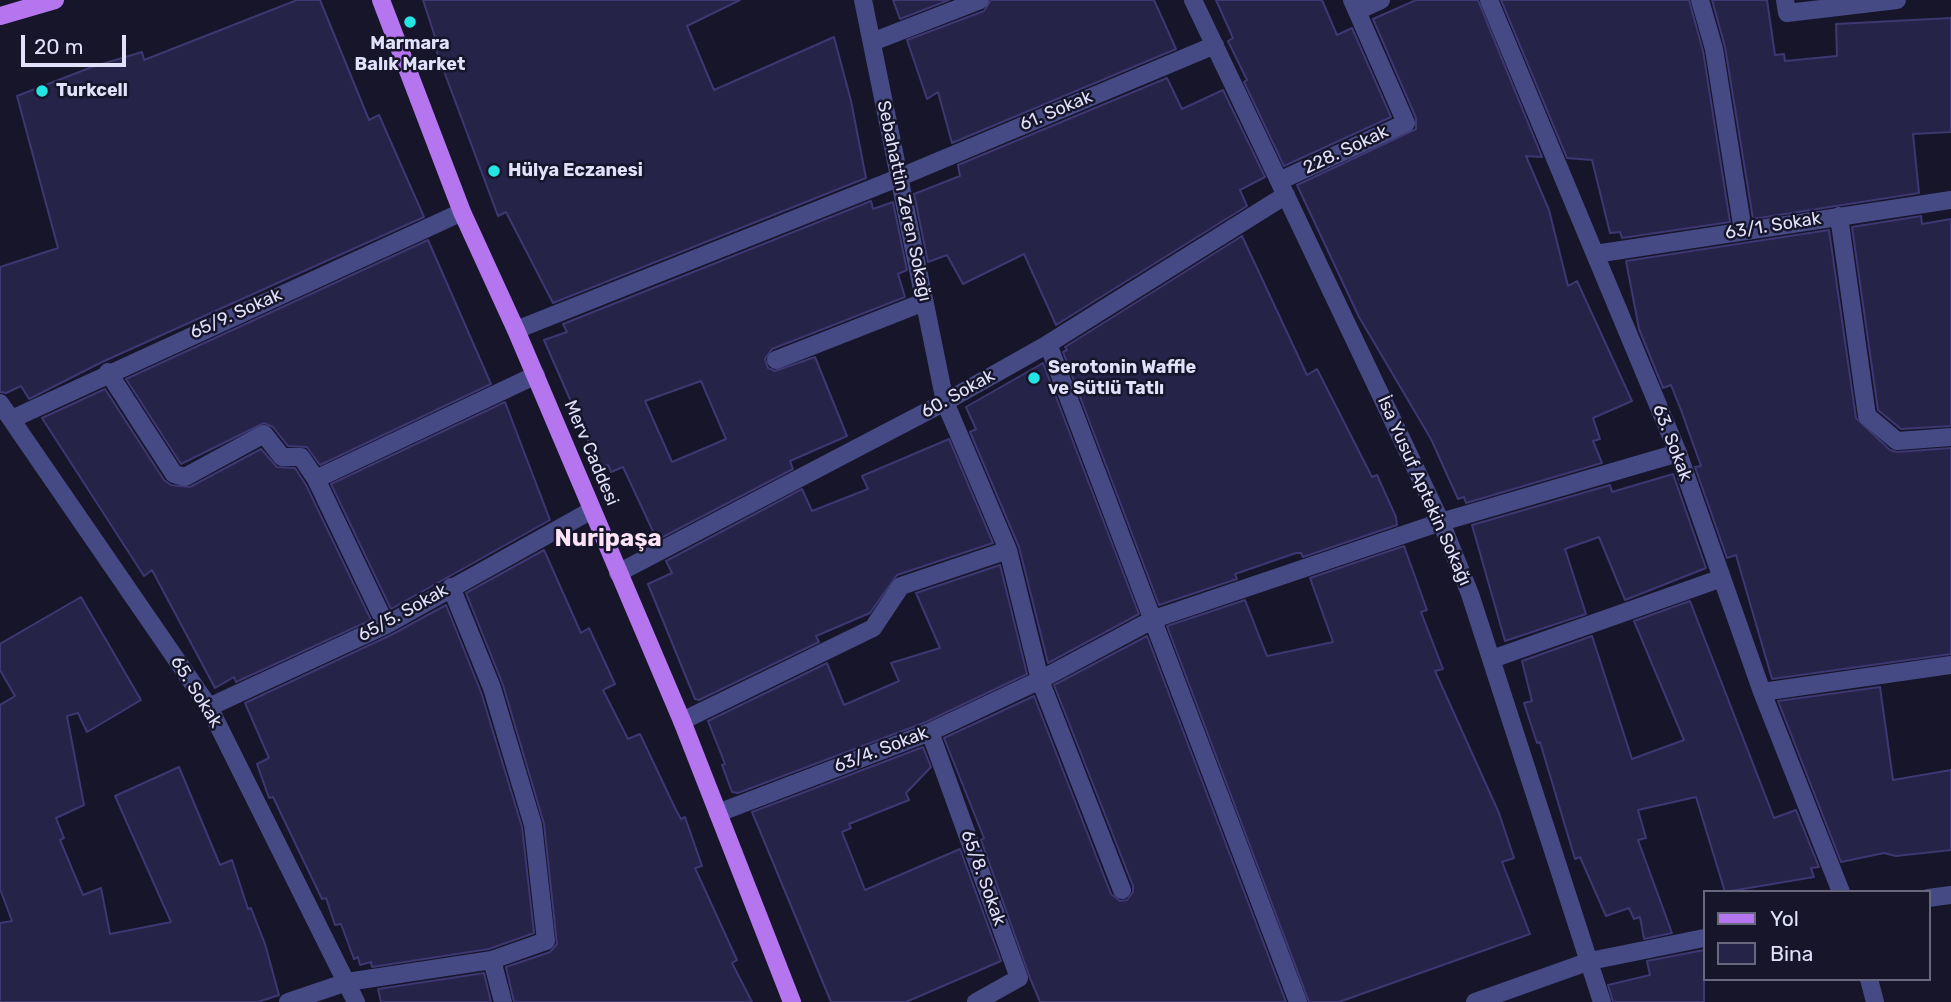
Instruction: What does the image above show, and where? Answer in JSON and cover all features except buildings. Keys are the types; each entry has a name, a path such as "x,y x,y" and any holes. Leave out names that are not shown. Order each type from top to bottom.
{"main road":[{"path":"0,16 55,0"},
{"name":"Merv Caddesi","path":"381,0 462,212 536,375 682,721 792,1002"}],"street":[{"name":"Sebahattin Zeren Sokağı","path":"863,0 946,402 1008,550 1040,680 1122,890"},
{"path":"872,42 981,0"},
{"name":"İsa Yusuf Aptekin Sokağı","path":"1193,0 1441,522 1492,659 1602,1002"},
{"path":"1355,5 1381,0"},
{"name":"63. Sokak","path":"1489,0 1678,453 1762,692 1840,890"},
{"path":"1700,0 1714,48 1743,231"},
{"path":"1785,0 1787,13 1897,0"},
{"name":"228. Sokak","path":"1282,188 1406,123 1355,5"},
{"name":"61. Sokak","path":"516,330 898,178 1215,45"},
{"name":"60. Sokak","path":"618,573 946,402 1048,344 1282,188"},
{"name":"63/1. Sokak","path":"1595,254 1951,200"},
{"name":"65/9. Sokak","path":"12,419 108,372 462,212"},
{"path":"1839,216 1867,416 1897,441 1951,437"},
{"path":"775,360 924,302"},
{"path":"1048,344 1298,1002"},
{"path":"108,372 174,474 185,477 264,434 282,457 301,457 317,479 386,625"},
{"path":"317,479 536,375"},
{"name":"65. Sokak","path":"0,403 209,707 356,1002"},
{"name":"63/4. Sokak","path":"718,813 930,732 1040,680 1154,619 1441,522 1678,453"},
{"name":"65/5. Sokak","path":"209,707 386,625 592,510"},
{"path":"682,721 873,628 901,586 1008,550"},
{"path":"1492,659 1722,578"},
{"path":"288,1002 347,982 492,960 547,941 533,825 492,688 451,587"},
{"path":"1762,692 1951,665"},
{"name":"65/8. Sokak","path":"930,732 1019,978 976,1002"},
{"path":"1930,898 1951,895"},
{"path":"1475,1002 1590,961 1702,938"},
{"path":"492,960 503,1002"},
{"path":"1870,981 1875,1002"}],"place":[{"name":"Marmara Balık Market","path":"410,22"},
{"name":"Turkcell","path":"42,91"},
{"name":"Hülya Eczanesi","path":"494,171"},
{"name":"Serotonin Waffle ve Sütlü Tatlı","path":"1034,378"}],"district":[{"name":"Nuripaşa","path":"608,539"}]}
